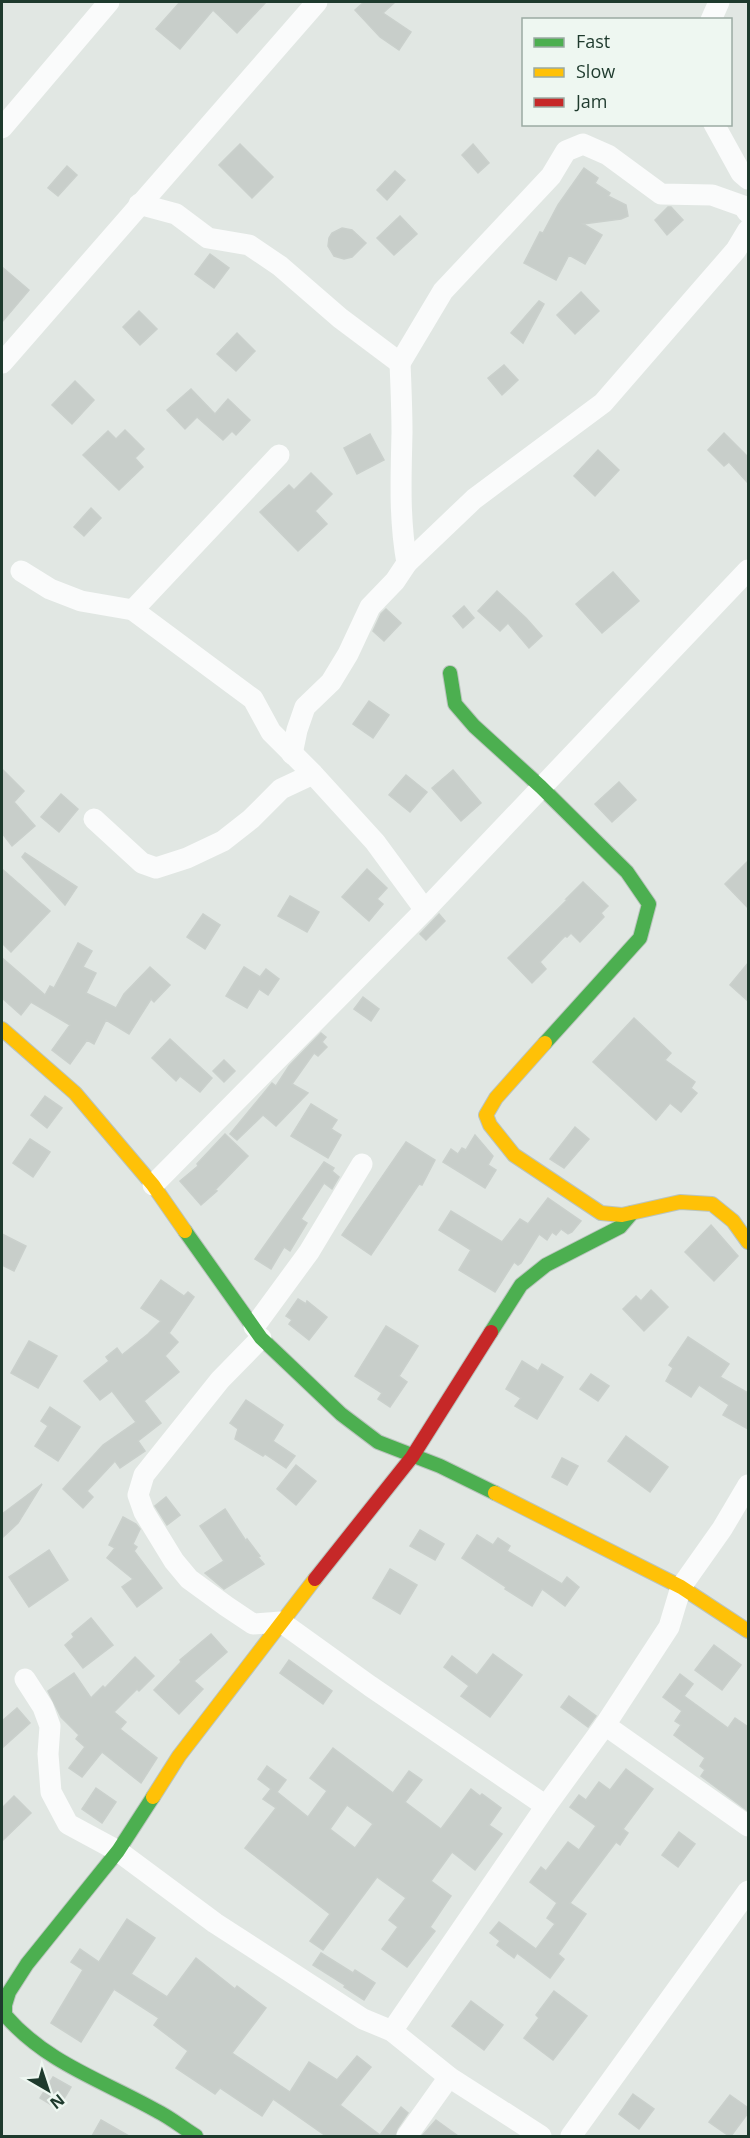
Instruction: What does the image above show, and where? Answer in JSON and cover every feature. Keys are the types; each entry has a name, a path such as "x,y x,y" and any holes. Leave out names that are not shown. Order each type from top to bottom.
{"street":[{"path":"2,128 109,2"},
{"path":"2,363 317,2"},
{"path":"712,18 719,2"},
{"path":"715,126 741,173 748,179"},
{"path":"407,563 400,506 402,431 400,363 443,291 551,176 566,151 583,144 608,155 661,194 712,195 743,206 748,213"},
{"path":"139,204 176,214 208,238 249,245 280,266 340,318 400,363"},
{"path":"292,754 297,729 305,707 331,682 348,654 370,607 395,581 407,563 474,499 603,403 736,250 748,230"},
{"path":"133,610 279,454"},
{"path":"153,1185 425,910 748,570"},
{"path":"21,571 50,589 81,601 133,610 253,699 271,732 375,842 425,910"},
{"path":"450,673 455,704 474,726 541,787 627,872 649,904 640,938 496,1098 486,1115 490,1125 514,1155 601,1213 622,1215 680,1202 712,1204 733,1221 748,1242"},
{"path":"94,819 142,863 156,868 187,858 223,841 251,819 281,789 313,774"},
{"path":"2,1029 75,1093 153,1185 257,1332 340,1414 378,1443 440,1466 681,1587 748,1631"},
{"path":"362,1164 257,1332 144,1475 138,1495 144,1512 169,1554 189,1579 253,1624 281,1622 370,1686 546,1806"},
{"path":"196,2136 158,2111 65,2065 3,2016 9,1992 27,1964 118,1851 179,1756 281,1622 412,1457 521,1286 546,1265 620,1227 632,1213"},
{"path":"392,2031 546,1806 605,1725 669,1627 681,1587 722,1529 748,1485"},
{"path":"25,1679 44,1707 50,1726 48,1754 51,1792 68,1824 118,1851 214,1923 363,2019 392,2031 449,2077 541,2136"},
{"path":"605,1725 748,1826"},
{"path":"571,2136 748,1892"},
{"path":"407,2136 449,2077"}],"building":[{"path":"180,2 266,2 237,33 213,10 180,49 156,29"},
{"path":"364,2 395,2 383,13 411,32 399,50 380,37 355,10"},
{"path":"240,144 273,177 252,198 219,165"},
{"path":"473,144 489,163 478,173 462,155"},
{"path":"67,166 77,175 58,196 48,188"},
{"path":"584,168 598,178 595,183 610,193 608,196 626,205 628,216 583,224 602,235 585,264 569,255 556,280 524,263 540,232 543,233 558,205"},
{"path":"395,171 405,180 387,200 377,190"},
{"path":"668,207 671,207 683,220 667,235 655,220"},
{"path":"400,216 417,234 394,255 377,238"},
{"path":"342,228 352,230 366,243 352,257 344,259 334,256 328,246 332,233"},
{"path":"210,254 229,268 214,288 195,274"},
{"path":"2,267 29,290 2,322"},
{"path":"581,292 599,311 575,334 557,315"},
{"path":"539,301 544,304 523,343 511,333"},
{"path":"139,311 157,329 140,345 123,327"},
{"path":"237,333 255,351 236,371 217,354"},
{"path":"504,365 518,380 502,395 488,378"},
{"path":"75,381 94,400 72,424 52,405"},
{"path":"191,389 215,414 228,399 250,420 236,435 232,431 223,440 197,417 185,429 167,410"},
{"path":"125,430 144,449 135,458 143,467 119,490 83,455 108,431 116,439"},
{"path":"724,433 748,457 748,483 729,462 724,466 708,450"},
{"path":"370,434 384,460 357,474 344,448"},
{"path":"598,450 619,470 595,496 574,476"},
{"path":"311,473 332,494 315,511 327,524 298,551 260,512 289,485 294,490"},
{"path":"91,508 101,518 84,536 74,527"},
{"path":"613,572 639,601 602,633 576,604"},
{"path":"497,591 542,636 529,648 508,623 500,631 478,611"},
{"path":"464,606 474,618 463,628 453,616"},
{"path":"386,609 401,623 384,641 373,631"},
{"path":"369,701 389,715 373,738 353,724"},
{"path":"2,769 24,791 14,802 35,826 12,846 2,833"},
{"path":"453,770 481,803 461,821 432,788"},
{"path":"406,775 427,792 410,812 389,795"},
{"path":"619,782 636,800 612,822 595,804"},
{"path":"61,794 78,809 59,832 41,817"},
{"path":"25,853 77,887 65,905 22,857"},
{"path":"748,861 748,908 725,884"},
{"path":"2,869 50,911 11,952 2,943"},
{"path":"367,869 387,888 377,899 383,904 369,921 342,897"},
{"path":"583,882 608,906 601,913 604,917 580,942 571,933 565,936 540,962 546,969 532,983 508,958"},
{"path":"290,896 319,912 307,932 278,916"},
{"path":"203,914 220,925 205,949 187,937"},
{"path":"439,914 445,921 426,940 420,934"},
{"path":"78,943 92,951 83,967 96,973 86,993 116,1008 124,994 150,967 170,985 154,1002 151,999 129,1034 106,1020 94,1044 87,1040 70,1064 52,1050 70,1025 31,1002 21,1015 2,998 2,958 45,995 50,986 54,988"},
{"path":"748,963 748,1001 730,985"},
{"path":"244,967 260,977 266,969 279,979 268,995 259,989 247,1008 226,996"},
{"path":"363,997 379,1009 371,1021 354,1009"},
{"path":"634,1018 671,1053 665,1060 695,1082 691,1088 697,1093 681,1112 670,1103 656,1120 593,1062"},
{"path":"321,1033 326,1037 322,1042 327,1047 318,1056 314,1053 292,1084 308,1093 276,1126 263,1115 237,1140 230,1134 272,1083 276,1086 289,1066"},
{"path":"170,1039 212,1078 200,1092 180,1076 176,1081 152,1058"},
{"path":"224,1060 235,1071 224,1082 213,1071"},
{"path":"45,1096 62,1108 47,1128 31,1115"},
{"path":"311,1104 337,1120 331,1129 341,1135 328,1158 291,1136"},
{"path":"575,1127 589,1139 564,1168 550,1159"},
{"path":"225,1134 248,1156 215,1190 217,1191 201,1205 180,1181 198,1166 197,1164"},
{"path":"475,1135 493,1156 488,1165 496,1170 485,1188 443,1162 451,1149 458,1154 462,1148 466,1150"},
{"path":"30,1139 50,1152 33,1177 13,1163"},
{"path":"406,1142 435,1160 422,1185 419,1184 371,1255 342,1235"},
{"path":"324,1162 334,1168 332,1171 339,1177 332,1189 324,1183 301,1219 307,1223 290,1251 284,1247 271,1269 255,1259"},
{"path":"548,1198 581,1221 572,1232 568,1234 561,1229 556,1235 552,1232 547,1240 539,1234 521,1263 518,1265 514,1262 495,1292 459,1270 471,1250 439,1230 451,1211 502,1242 520,1219 528,1224"},
{"path":"711,1225 738,1256 714,1281 685,1252"},
{"path":"2,1234 26,1246 14,1271 2,1265"},
{"path":"161,1280 184,1296 188,1292 194,1297 169,1333 178,1342 165,1356 179,1372 144,1401 161,1423 138,1441 145,1451 120,1468 115,1461 87,1491 93,1497 83,1508 63,1489 103,1445 136,1422 112,1391 100,1400 84,1381 109,1361 106,1357 117,1348 122,1355 161,1321 141,1308"},
{"path":"651,1290 668,1307 644,1331 623,1309 636,1296 641,1301"},
{"path":"298,1299 306,1304 307,1301 327,1317 309,1340 289,1324 292,1320 286,1316"},
{"path":"386,1326 418,1346 399,1376 407,1382 390,1407 378,1399 382,1393 355,1376"},
{"path":"688,1337 729,1364 720,1377 748,1393 748,1429 723,1415 729,1405 699,1385 691,1397 666,1381 673,1368 669,1365"},
{"path":"29,1341 57,1356 38,1388 11,1373"},
{"path":"522,1361 538,1371 542,1364 563,1377 537,1419 515,1406 521,1398 506,1389"},
{"path":"591,1374 609,1386 598,1401 580,1389"},
{"path":"246,1400 283,1425 273,1441 295,1456 286,1468 235,1439 238,1429 230,1423"},
{"path":"50,1407 80,1427 58,1461 35,1446 48,1426 41,1421"},
{"path":"626,1436 668,1467 650,1492 608,1461"},
{"path":"562,1458 578,1466 567,1485 552,1477"},
{"path":"296,1465 316,1481 296,1505 277,1489"},
{"path":"42,1484 18,1523 2,1538 2,1514"},
{"path":"166,1497 180,1515 167,1525 155,1506"},
{"path":"225,1509 264,1564 224,1589 205,1573 224,1561 200,1526"},
{"path":"123,1517 140,1529 133,1544 137,1547 134,1551 162,1588 137,1607 122,1587 133,1579 107,1558 115,1548 109,1545"},
{"path":"420,1530 444,1544 435,1560 410,1546"},
{"path":"477,1535 493,1545 498,1538 510,1546 507,1551 562,1584 567,1577 579,1587 565,1606 542,1589 532,1606 462,1558"},
{"path":"49,1550 68,1580 29,1607 9,1577"},
{"path":"390,1569 417,1585 400,1614 373,1598"},
{"path":"91,1618 113,1645 83,1668 65,1645 74,1637 72,1634"},
{"path":"211,1634 227,1652 194,1681 203,1689 179,1714 154,1690 181,1662 180,1660"},
{"path":"714,1645 741,1665 722,1690 695,1670"},
{"path":"493,1654 522,1675 490,1717 461,1696 469,1686 444,1667 452,1656 477,1675"},
{"path":"135,1657 154,1676 114,1712 126,1722 120,1729 157,1758 141,1783 102,1752 82,1777 69,1768 85,1747 76,1739 79,1735 61,1717 48,1691 74,1673 91,1698 103,1686 105,1688"},
{"path":"289,1660 332,1691 323,1704 280,1673"},
{"path":"680,1674 693,1684 684,1696 728,1728 735,1718 748,1727 748,1811 701,1776 705,1770 700,1766 705,1758 674,1735 681,1725 675,1721 682,1711 663,1697"},
{"path":"569,1696 596,1716 588,1727 561,1707"},
{"path":"17,1708 30,1723 2,1748 2,1721"},
{"path":"333,1748 393,1793 409,1771 422,1780 405,1802 441,1829 471,1789 501,1808 489,1825 502,1834 475,1870 452,1852 431,1881 451,1896 430,1927 435,1931 407,1967 382,1949 398,1927 389,1920 406,1898 377,1877 323,1950 310,1941 330,1914 245,1848 276,1808 263,1799 271,1789 258,1779 267,1766 286,1780 277,1792 308,1817 327,1791 310,1778","holes":["347,1805 373,1824 355,1848 330,1829"]},
{"path":"626,1769 653,1789 623,1829 628,1833 620,1845 616,1842 570,1903 586,1914 558,1954 564,1959 550,1978 517,1953 514,1958 497,1945 500,1941 490,1933 499,1922 536,1949 555,1924 547,1918 557,1903 530,1882 541,1867 546,1871 568,1842 579,1850 596,1826 570,1807 579,1795 586,1800 599,1782 610,1790"},
{"path":"96,1788 116,1802 102,1823 82,1809"},
{"path":"14,1796 31,1813 2,1841 2,1808"},
{"path":"679,1832 695,1844 678,1867 662,1855"},
{"path":"127,1919 155,1938 131,1974 167,1997 196,1958 235,1989 237,1986 266,2008 232,2053 290,2092 309,2062 337,2080 357,2056 371,2067 340,2105 380,2135 401,2107 408,2113 395,2136 326,2136 273,2099 262,2116 220,2088 215,2094 176,2068 188,2051 154,2025 159,2018 114,1989 81,2042 51,2023 83,1970 71,1962 80,1949 99,1962"},
{"path":"321,1953 353,1973 355,1970 375,1983 364,2000 313,1965"},
{"path":"554,1991 587,2016 553,2060 524,2038 539,2018 536,2015"},
{"path":"471,2001 503,2025 484,2050 452,2026"},
{"path":"53,2077 71,2087 58,2109 40,2098"},
{"path":"633,2094 654,2109 639,2129 619,2114"},
{"path":"730,2095 748,2108 748,2113 729,2136 709,2122"},
{"path":"101,2120 129,2136 92,2136"},
{"path":"436,2120 458,2136 422,2136"}],"traffic: fast":[{"path":"450,673 455,704 474,726 541,787 627,872 649,904 640,938 545,1043"},
{"path":"491,1332 521,1285 546,1265 620,1227 632,1213"},
{"path":"185,1231 261,1338 341,1414 378,1442 440,1466 495,1493"},
{"path":"153,1797 118,1851 27,1964 9,1992 5,2015 21,2032 57,2059 137,2100 196,2136"}],"traffic: slow":[{"path":"2,1029 75,1093 153,1185 185,1231"},
{"path":"545,1043 496,1098 486,1115 490,1125 514,1155 601,1213 622,1215 680,1202 712,1204 733,1221 748,1242"},
{"path":"495,1493 681,1587 748,1631"},
{"path":"153,1797 179,1756 315,1579"}],"traffic: jam":[{"path":"315,1579 412,1457 491,1332"}]}
